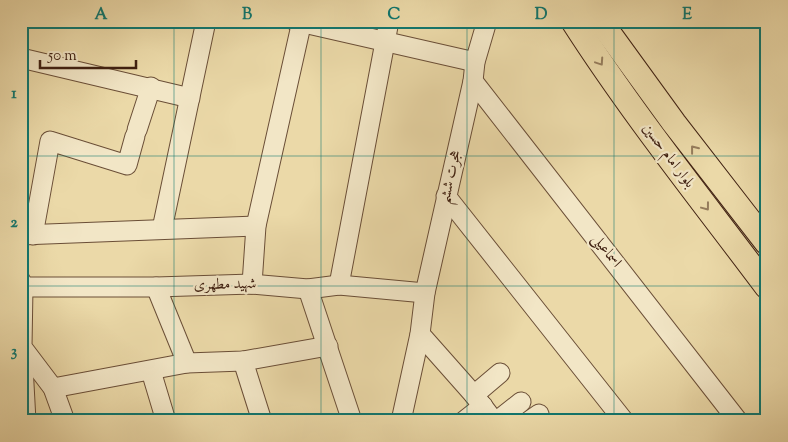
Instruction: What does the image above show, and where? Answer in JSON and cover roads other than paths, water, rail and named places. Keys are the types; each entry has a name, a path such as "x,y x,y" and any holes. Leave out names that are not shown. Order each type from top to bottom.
{"main road":[{"name":"بلوار امام حسین","path":"573,21 600,64 767,287"},
{"name":"بلوار امام حسین","path":"600,21 674,124 767,243"},
{"path":"654,138 674,124"}],"street":[{"path":"162,230 206,21"},
{"path":"339,285 389,21"},
{"name":"هجرت ششم","path":"400,421 420,334 425,293 473,81 475,62 487,21"},
{"path":"252,284 256,226 300,22 475,62"},
{"path":"21,58 151,87 190,98"},
{"name":"اسماعیلی","path":"473,81 738,421"},
{"path":"151,87 127,164 50,141 27,235 256,226"},
{"path":"446,196 624,421"},
{"path":"22,284 22,347 26,421"},
{"name":"شهید مطهری","path":"22,284 156,287 252,284 308,289 339,285 425,293"},
{"path":"156,287 187,363"},
{"path":"308,289 352,421"},
{"path":"420,334 487,411"},
{"path":"53,388 187,363 243,360 328,346"},
{"path":"22,347 53,388 65,421"},
{"path":"243,360 262,421"},
{"path":"151,371 166,421"},
{"path":"487,411 500,373"},
{"path":"464,421 487,411 521,402"}]}
